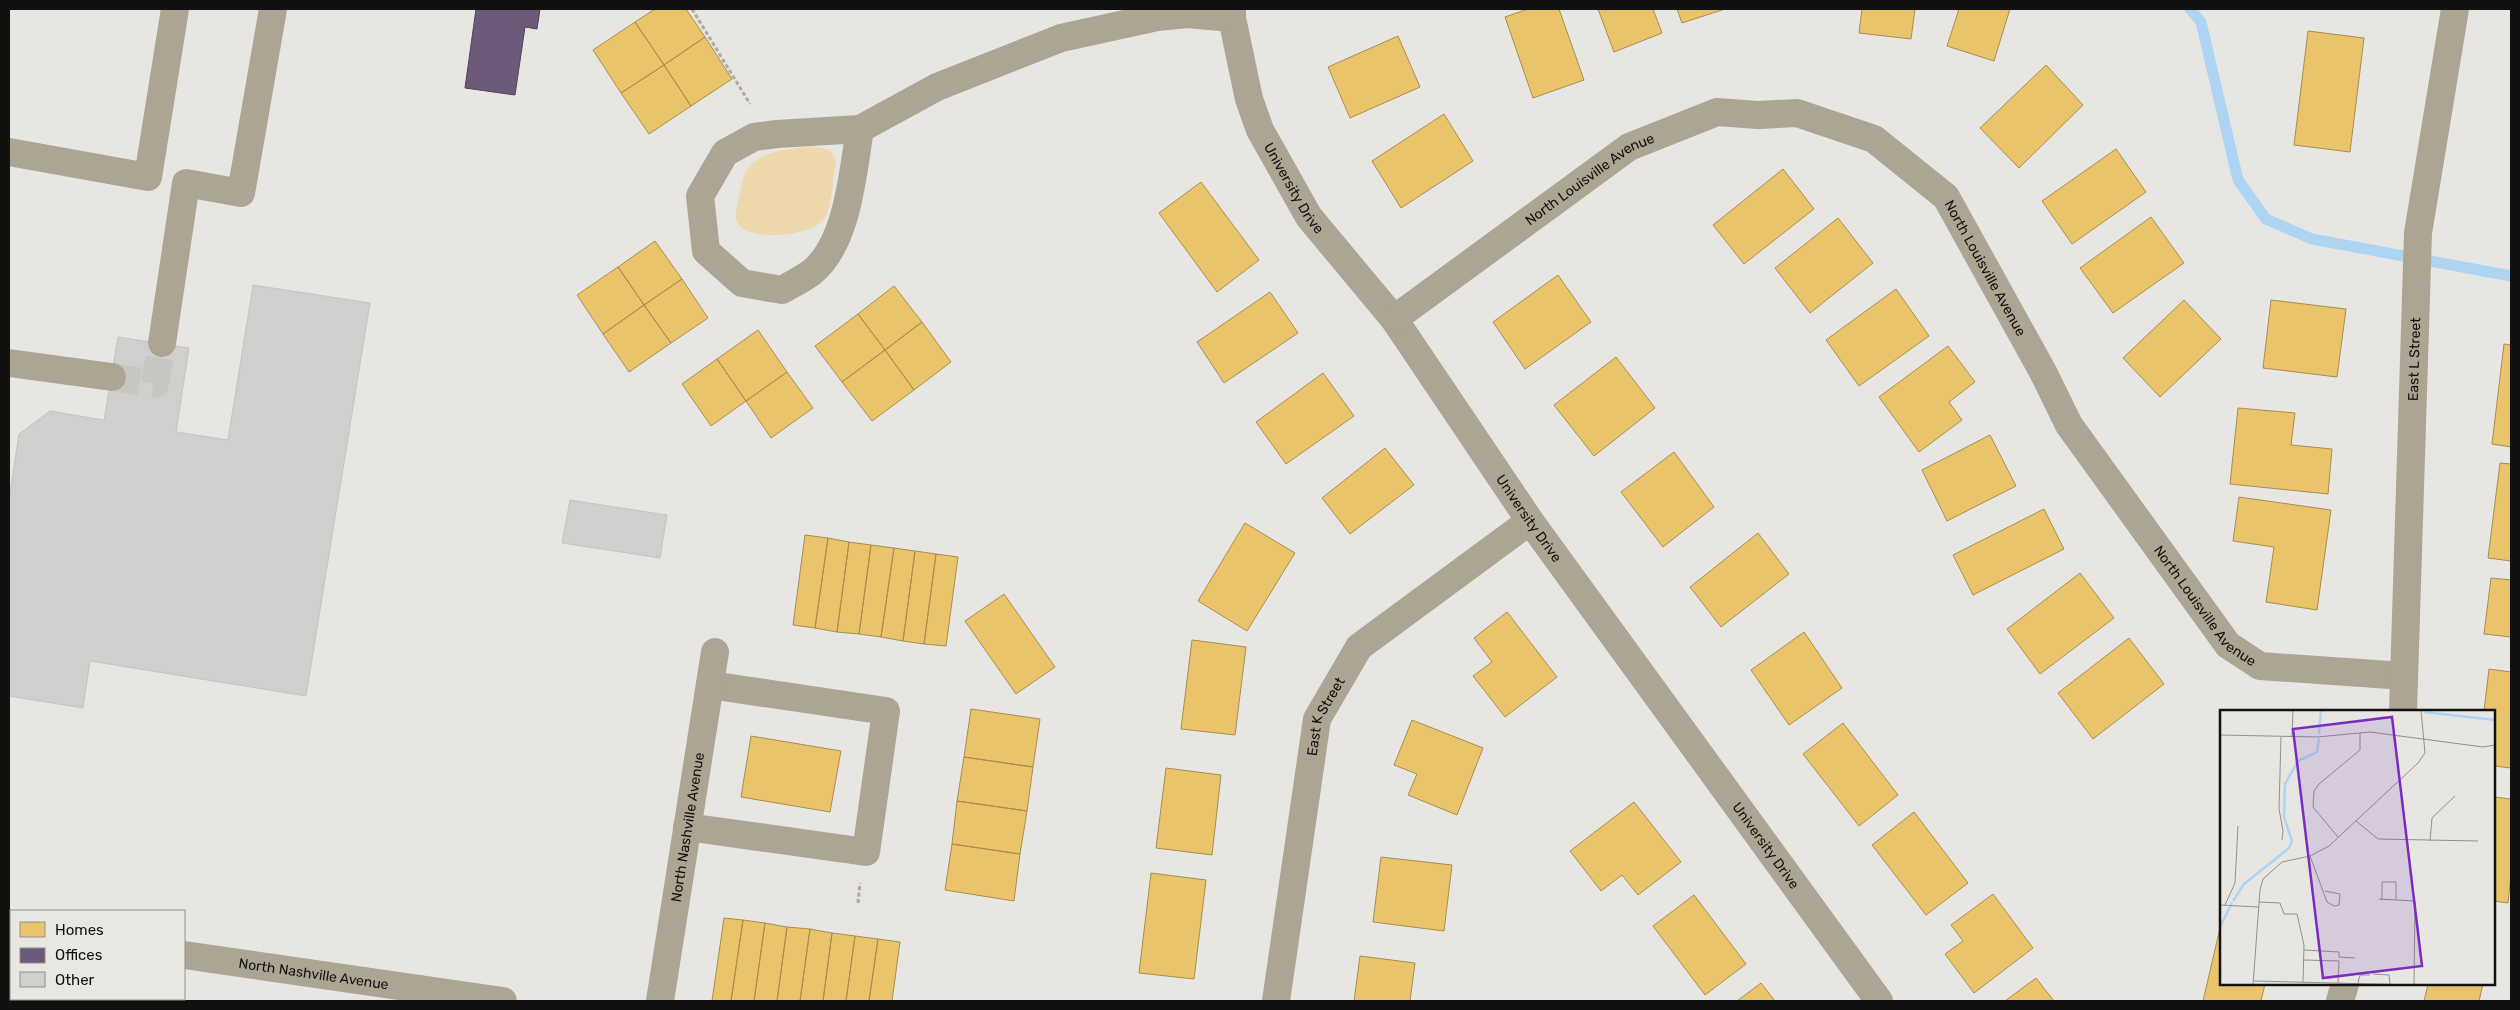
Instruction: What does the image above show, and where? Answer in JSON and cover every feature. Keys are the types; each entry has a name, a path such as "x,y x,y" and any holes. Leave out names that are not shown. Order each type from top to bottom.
{"street":[{"path":"148,177 174,9"},
{"path":"9,152 241,193 273,9"},
{"name":"East L Street","path":"2403,710 2418,233 2455,9"},
{"path":"860,128 850,190 839,235 813,271 782,290 742,283 706,251 700,196 725,153 754,137 860,128 938,87 1061,38 1157,17 1187,14 1232,14"},
{"name":"University Drive","path":"1232,14 1249,99 1260,130 1309,217 1394,318 1530,521 1879,1001"},
{"name":"North Louisville Avenue","path":"1394,318 1629,147 1717,112 1758,115 1797,113 1874,139 1946,197 2043,372 2069,425 2228,645 2260,666 2404,676"},
{"path":"162,344 186,183"},
{"path":"9,363 112,377"},
{"name":"East K Street","path":"1276,1001 1317,719 1359,647 1530,521"},
{"name":"North Nashville Avenue","path":"660,1001 715,652"},
{"path":"687,827 866,852 886,711 710,686"},
{"name":"North Nashville Avenue","path":"185,955 504,1001"},
{"path":"2340,1001 2345,985"}],"path":[{"path":"692,9 767,135"}],"shaded area":[{"path":"813,146 829,150 836,160 831,199 824,219 807,230 782,235 757,234 739,225 736,219 736,210 743,178 749,167 755,161 770,154 787,149"}],"building: Homes":[{"path":"655,9 686,9 705,37 664,65 635,22"},
{"path":"1528,9 1559,9 1584,80 1533,98 1505,17"},
{"path":"1598,9 1653,9 1662,33 1614,52"},
{"path":"1677,9 1725,9 1682,23"},
{"path":"1862,9 1915,9 1911,39 1859,33"},
{"path":"1959,9 2010,9 1994,61 1947,46"},
{"path":"635,22 664,65 621,93 593,50"},
{"path":"2308,31 2364,38 2350,152 2294,145"},
{"path":"1398,36 1420,87 1350,118 1328,67"},
{"path":"705,37 732,79 691,106 664,65"},
{"path":"664,65 691,106 649,134 621,93"},
{"path":"2046,65 2083,105 2019,168 1980,128"},
{"path":"1444,114 1473,161 1401,208 1372,161"},
{"path":"2116,149 2146,192 2072,244 2042,201"},
{"path":"1783,169 1814,209 1744,264 1713,225"},
{"path":"1201,182 1259,260 1217,292 1159,213"},
{"path":"2151,217 2184,263 2113,313 2080,268"},
{"path":"1838,218 1873,263 1810,313 1775,268"},
{"path":"655,241 682,279 644,305 618,267"},
{"path":"618,267 644,305 603,334 577,295"},
{"path":"1558,275 1591,322 1525,369 1493,322"},
{"path":"682,279 708,318 671,343 644,305"},
{"path":"894,286 922,322 885,350 858,314"},
{"path":"1896,289 1929,336 1859,386 1826,340"},
{"path":"1270,292 1298,333 1224,383 1197,342"},
{"path":"2184,300 2221,339 2160,397 2123,358"},
{"path":"2271,300 2346,309 2337,377 2263,368"},
{"path":"644,305 671,343 629,372 603,334"},
{"path":"858,314 885,350 842,382 815,346"},
{"path":"922,322 951,362 914,390 885,350"},
{"path":"758,330 787,372 746,401 717,359"},
{"path":"2504,344 2511,345 2511,447 2492,444"},
{"path":"1948,346 1975,382 1949,402 1962,420 1919,452 1879,397"},
{"path":"885,350 914,390 872,421 842,382"},
{"path":"1616,357 1655,408 1594,456 1554,405"},
{"path":"717,359 746,401 711,426 682,384"},
{"path":"787,372 813,408 771,438 746,401"},
{"path":"1323,373 1354,416 1286,464 1256,422"},
{"path":"2238,408 2295,413 2291,445 2332,449 2328,494 2230,484"},
{"path":"1990,435 2016,486 1947,521 1922,470"},
{"path":"1385,448 1414,485 1350,534 1322,498"},
{"path":"1674,452 1714,507 1663,547 1621,492"},
{"path":"2500,463 2511,464 2511,561 2488,558"},
{"path":"2239,497 2331,510 2317,610 2266,602 2274,547 2233,541"},
{"path":"2044,509 2064,549 1973,595 1953,555"},
{"path":"1245,523 1295,553 1247,631 1198,601"},
{"path":"1758,533 1789,574 1721,627 1690,587"},
{"path":"805,535 828,538 815,628 793,625"},
{"path":"828,538 849,542 837,632 815,628"},
{"path":"849,542 871,545 859,634 837,632"},
{"path":"871,545 894,548 881,637 859,634"},
{"path":"894,548 915,551 903,641 881,637"},
{"path":"915,551 936,554 924,644 903,641"},
{"path":"936,554 958,557 946,646 924,644"},
{"path":"2080,573 2114,618 2040,674 2007,629"},
{"path":"2491,578 2511,580 2511,637 2484,634"},
{"path":"1004,594 1055,667 1016,694 965,621"},
{"path":"1507,612 1557,677 1505,717 1473,676 1492,662 1474,638"},
{"path":"1804,632 1842,688 1789,725 1751,670"},
{"path":"2129,638 2164,684 2093,739 2058,693"},
{"path":"1192,640 1246,647 1235,735 1181,729"},
{"path":"2489,669 2511,672 2511,768 2495,766 2495,710 2484,710"},
{"path":"971,709 1040,719 1033,767 964,757"},
{"path":"1412,720 1483,748 1457,815 1408,795 1417,774 1394,765"},
{"path":"1843,723 1898,795 1859,826 1803,754"},
{"path":"751,736 841,751 830,812 741,797"},
{"path":"964,757 1033,767 1027,811 957,801"},
{"path":"1166,768 1221,775 1212,855 1156,848"},
{"path":"2495,797 2511,799 2511,875 2508,903 2495,901"},
{"path":"957,801 1027,811 1020,854 952,844"},
{"path":"1634,802 1681,862 1638,895 1622,875 1601,891 1570,851"},
{"path":"1914,812 1968,883 1926,915 1872,845"},
{"path":"952,844 1020,854 1014,901 945,890"},
{"path":"1381,857 1452,865 1444,931 1373,922"},
{"path":"1151,873 1206,880 1194,979 1139,973"},
{"path":"1993,894 2033,948 1974,993 1945,954 1963,941 1951,925"},
{"path":"1694,895 1746,964 1705,995 1653,926"},
{"path":"724,918 743,920 731,1001 712,1001"},
{"path":"743,920 765,923 754,1001 731,1001"},
{"path":"765,923 787,927 777,1001 754,1001"},
{"path":"787,927 810,929 800,1001 777,1001"},
{"path":"2220,928 2220,985 2265,985 2261,1001 2203,1001"},
{"path":"810,929 832,933 823,1001 800,1001"},
{"path":"832,933 855,936 846,1001 823,1001"},
{"path":"855,936 878,939 869,1001 846,1001"},
{"path":"878,939 900,942 892,1001 869,1001"},
{"path":"1360,956 1415,963 1410,1001 1354,1001"},
{"path":"2036,978 2054,1001 2005,1001"},
{"path":"1761,983 1775,1001 1737,1001"},
{"path":"2428,985 2483,985 2479,1001 2424,1001"}],"building: Offices":[{"path":"476,9 540,9 537,29 525,27 515,95 465,88"}],"building: Other":[{"path":"253,285 370,303 306,696 90,661 83,708 9,696 9,499 19,434 50,411 104,420 118,337 189,348 176,432 228,440"},
{"path":"570,500 667,515 660,558 562,543"}],"waterway":[{"path":"2190,9 2201,22 2238,180 2266,219 2312,239 2511,276"}],"tunnel":[{"path":"112,377 155,384 162,343"}]}
